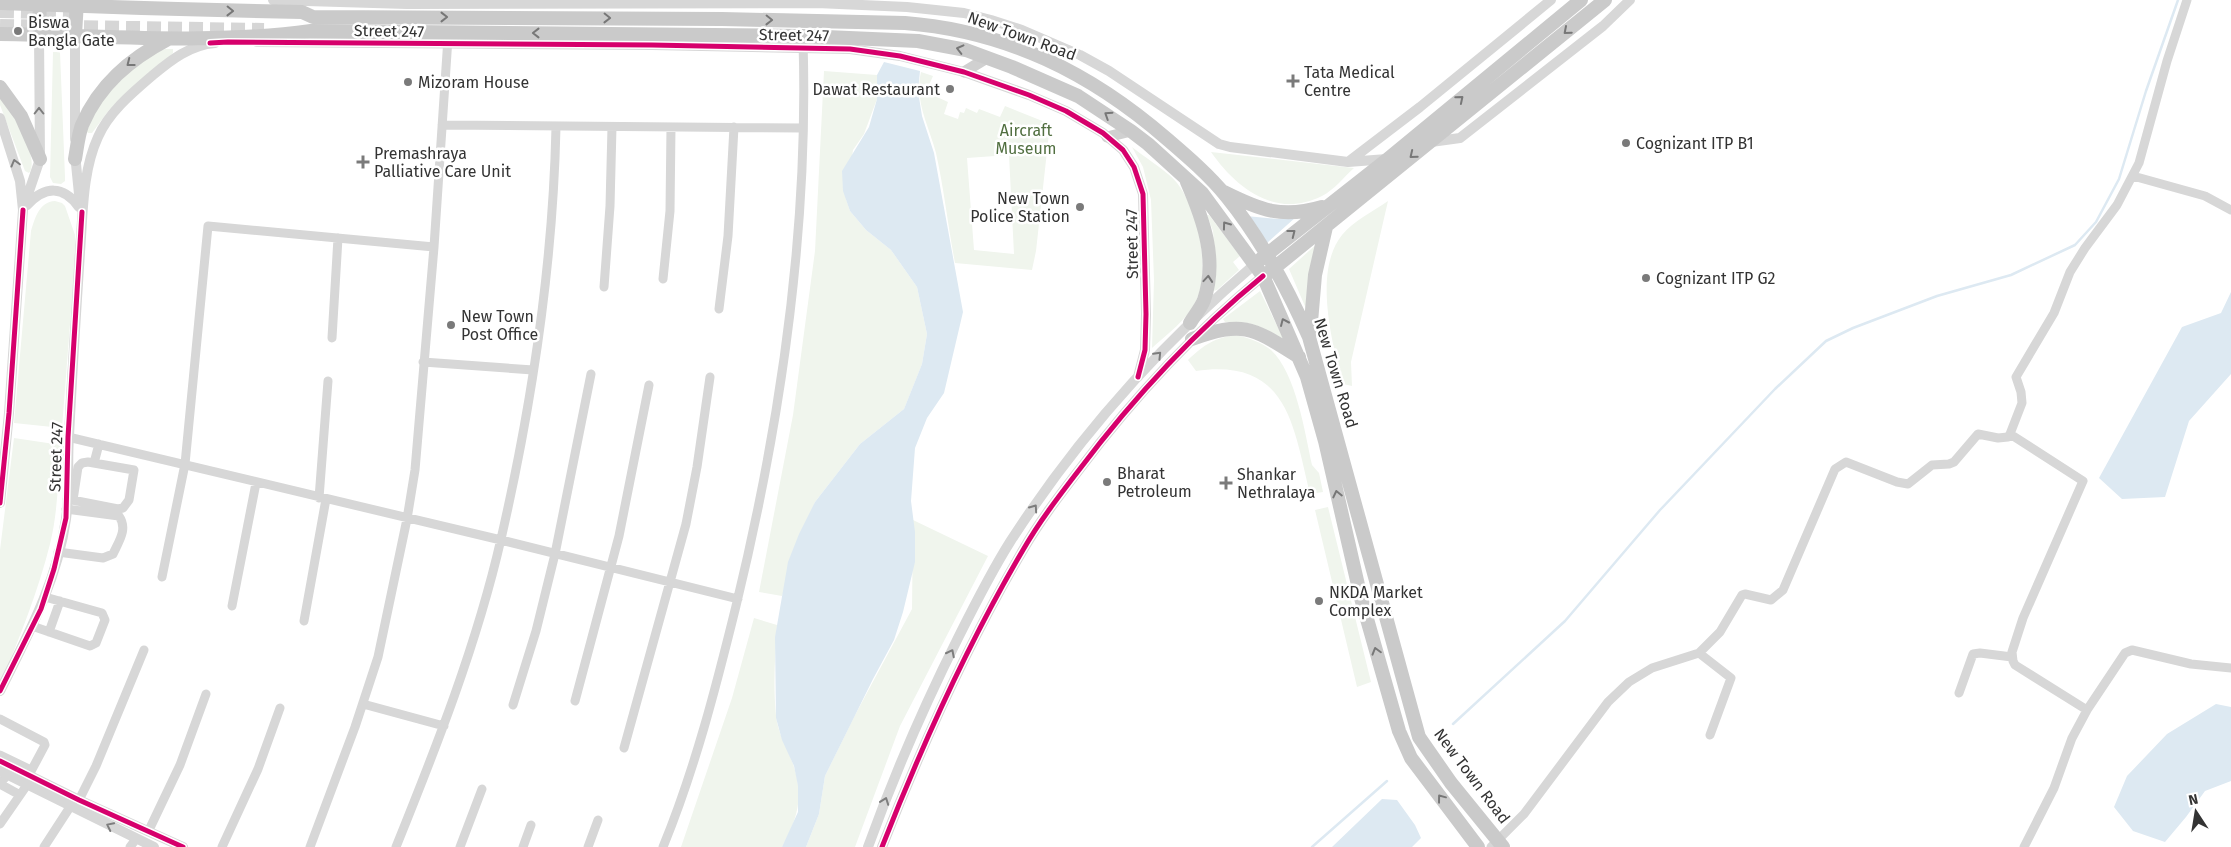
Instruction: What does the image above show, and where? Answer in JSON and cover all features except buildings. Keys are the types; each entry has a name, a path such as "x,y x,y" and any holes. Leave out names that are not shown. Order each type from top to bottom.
{"main road":[{"path":"165,0 175,5 201,6"},
{"path":"1263,276 1271,261 1330,204 1581,0"},
{"path":"1255,264 1271,261 1326,227 1605,0"},
{"path":"39,34 40,2"},
{"path":"75,35 77,2"},
{"name":"New Town Road","path":"0,3 77,2 201,6 223,12 302,12 312,24 722,19 905,23 930,25 976,34 1061,65 1099,87 1140,115 1198,166 1221,190 1271,261 1289,292 1309,337 1419,737 1497,845"},
{"path":"280,24 312,24 448,39 803,42 918,40 966,50 1012,66 1078,96 1131,131 1184,176 1215,209 1263,276 1300,357 1325,441 1361,598 1399,731 1411,758 1474,842"},
{"path":"0,34 171,37 274,36 312,24"},
{"path":"74,159 81,127 93,104 108,82 127,64 148,49 171,37"},
{"path":"964,72 987,58"},
{"path":"0,87 21,116 40,159"},
{"path":"1107,137 1131,131"},
{"path":"1184,176 1208,234 1209,258 1208,284 1204,301 1190,323"},
{"path":"1221,190 1252,206 1275,212 1298,212 1330,204"},
{"path":"1309,337 1316,267 1326,227"},
{"path":"1192,339 1219,329 1236,327 1252,330 1300,357"}],"street":[{"path":"273,0 407,4 723,1 907,7 964,13 991,20 1044,39 1087,59 1109,71 1220,144 1230,147 1348,162 1387,159"},
{"path":"1348,162 1420,107 1551,0"},
{"path":"1430,142 1460,138 1603,26 1630,0"},
{"path":"1497,845 1524,814 1608,702 1629,682 1652,668 1699,653 1720,632 1742,595 1771,600 1783,590 1817,513 1828,481 1835,469 1843,463 1908,484 1932,465 1954,462 1978,434 1998,438 2008,437 2022,403 2022,392 2016,377 2054,312 2070,272 2085,248 2117,205 2144,152 2154,107 2187,0"},
{"path":"722,19 723,1"},
{"path":"23,210 40,159 39,34"},
{"path":"75,35 74,159 82,212"},
{"path":"310,847 363,704 378,657 408,519 415,470 434,248 448,39"},
{"name":"Street 247","path":"0,691 45,597 69,503 68,437 82,212 91,159 98,138 106,123 130,95 168,62 192,48 228,42 448,39"},
{"path":"663,847 677,813 704,726 738,599 765,476 786,352 802,172 803,42"},
{"name":"Street 247","path":"803,42 891,55 964,72 1066,111 1107,137 1123,150 1134,167 1143,194 1146,314 1145,350 1138,377"},
{"path":"0,118 20,181 23,210 4,429 0,503"},
{"path":"442,125 803,128"},
{"path":"396,847 444,726 501,540 533,370 543,298 552,211 556,127"},
{"path":"604,287 610,206 612,127"},
{"path":"663,279 670,211 671,127"},
{"path":"719,310 728,236 734,127"},
{"path":"2133,176 2204,196 2231,210"},
{"path":"23,210 35,197 42,193 60,191 72,198 82,212"},
{"path":"162,577 185,464 208,226 434,248"},
{"path":"332,338 338,238"},
{"path":"868,847 915,727 971,612 1010,542 1071,457 1138,377 1190,323 1255,264"},
{"path":"882,847 930,730 961,664 1023,549 1055,502 1135,399 1210,320 1263,276"},
{"path":"423,362 533,370"},
{"path":"513,705 536,631 555,554 591,374"},
{"path":"624,748 686,524 697,467 710,377"},
{"path":"304,621 322,498 328,381"},
{"path":"575,701 630,489 649,385"},
{"path":"2010,434 2083,481 2023,618 2012,657 2015,665 2087,710"},
{"path":"68,437 501,540 738,599"},
{"path":"94,463 99,444"},
{"path":"124,468 128,451"},
{"path":"82,463 94,463 134,470 128,500 123,508 69,503 78,467 82,463"},
{"path":"232,606 256,483"},
{"path":"58,552 103,558 113,554 123,533 124,523 119,516 69,503"},
{"path":"1010,542 1023,549"},
{"path":"32,626 93,645 96,643 105,620 102,613 45,597"},
{"path":"49,632 60,601"},
{"path":"79,800 96,766 144,650"},
{"path":"2024,847 2054,788 2072,738 2087,710 2126,653 2132,650 2191,664 2231,668"},
{"path":"1699,653 1731,678 1710,735"},
{"path":"1959,692 1973,654 2012,657"},
{"path":"149,830 180,765 206,694"},
{"path":"363,704 444,726"},
{"path":"222,847 258,769 280,708"},
{"path":"0,719 44,742 45,745 20,795 0,824"},
{"path":"0,755 70,807 133,843 154,847"},
{"path":"0,761 29,777 183,847"},
{"path":"20,795 0,784 3,773 29,777"},
{"path":"460,847 482,789"},
{"path":"44,847 70,807"},
{"path":"588,847 598,820"},
{"path":"523,847 531,825"}],"green space":[{"path":"165,49 173,49 173,53 109,110 92,133 88,133 86,131 94,112 110,88 126,72 145,58"},
{"path":"53,52 60,52 65,177 65,181 61,184 53,183 50,177"},
{"path":"824,71 877,75 877,99 864,134 853,150 846,199 850,211 866,230 891,250 917,287 927,334 922,364 904,409 860,444 815,502 782,596 759,592 793,415 815,251"},
{"name":"Aircraft Museum","path":"921,72 933,76 926,92 948,102 944,114 958,119 960,112 964,113 966,108 977,113 979,109 1000,117 1005,106 1050,124 1036,251 1032,270 955,263 939,167 923,113 919,83","holes":["1009,155 1014,254 974,250 967,158"]},
{"path":"0,91 28,144 32,166 29,173 25,171 0,105"},
{"path":"1132,147 1177,183 1191,208 1200,240 1202,257 1200,288 1196,301 1182,321 1152,348 1154,280 1151,200 1143,167"},
{"path":"1211,152 1354,168 1335,187 1322,196 1305,202 1289,204 1274,202 1245,188 1233,178"},
{"path":"55,201 65,206 75,235 76,246 62,428 14,423 31,231 41,208 45,204"},
{"path":"1388,201 1351,362 1352,386 1343,384 1334,349 1328,308 1328,268 1333,250 1342,235 1358,221"},
{"path":"1207,215 1209,215 1240,256 1233,262 1239,270 1217,290 1213,291 1215,252 1213,231"},
{"path":"1320,241 1307,311 1289,269"},
{"path":"1260,291 1284,340 1256,325 1243,322 1225,322 1223,319"},
{"path":"1236,335 1246,337 1263,345 1271,350 1280,360 1293,388 1303,421 1312,465 1319,473 1323,492 1310,494 1291,421 1281,402 1268,386 1250,375 1227,370 1196,371 1188,360 1210,343"},
{"path":"14,438 61,445 56,507 50,544 34,598 0,685 0,550"},
{"path":"1328,507 1371,682 1357,687 1315,510"},
{"path":"913,520 988,556 900,726 855,847 806,847 819,814 825,776 854,717 912,609"},
{"path":"754,618 777,625 774,682 776,716 779,730 797,778 799,799 795,818 782,847 681,847 732,698"}],"shaded area":[{"path":"884,62 920,71 918,91 922,116 934,153 963,312 944,393 927,418 915,448 911,501 915,532 915,562 894,640 825,776 819,814 806,847 782,847 798,812 798,786 794,766 782,740 776,718 775,637 788,562 815,502 860,444 904,409 922,364 927,334 917,287 891,250 866,230 850,211 843,191 842,171 869,127 877,99 877,75"},
{"path":"1246,216 1278,219 1296,217 1267,243"},
{"path":"2231,292 2231,374 2189,421 2165,497 2122,499 2099,478 2182,327 2221,313"},
{"path":"2216,704 2231,707 2231,781 2205,791 2165,842 2133,831 2114,807 2127,776 2167,734"},
{"path":"1382,799 1397,800 1415,825 1421,838 1412,847 1332,847"}],"waterway":[{"path":"1453,724 1565,621 1660,510 1775,389 1826,341 1853,328 1937,296 2011,275 2075,245 2096,222 2119,179 2146,91 2178,0"},
{"path":"1312,847 1387,781"}],"tunnel":[{"path":"0,11 84,13"},
{"path":"0,26 264,30"}],"cycle path":[{"path":"210,43 652,45 850,49 900,56 964,72 1029,95 1066,111 1103,133 1123,150 1134,167 1143,194 1146,314 1145,350 1138,377"},
{"path":"0,503 9,413 23,210"},
{"path":"0,691 41,609 54,569 66,518 68,437 82,212"},
{"path":"882,847 946,696 983,622 1036,529 1100,443 1165,367 1212,321 1263,276"},
{"path":"0,761 79,800 183,847"}],"place":[{"name":"Biswa Bangla Gate","path":"18,31"},
{"name":"Tata Medical Centre","path":"1293,81"},
{"name":"Mizoram House","path":"408,82"},
{"name":"Dawat Restaurant","path":"950,89"},
{"name":"Cognizant ITP B1","path":"1626,143"},
{"name":"Premashraya Palliative Care Unit","path":"363,162"},
{"name":"New Town Police Station","path":"1080,207"},
{"name":"Cognizant ITP G2","path":"1646,278"},
{"name":"New Town Post Office","path":"451,325"},
{"name":"Bharat Petroleum","path":"1107,482"},
{"name":"Shankar Nethralaya","path":"1226,483"},
{"name":"NKDA Market Complex","path":"1319,601"}]}
